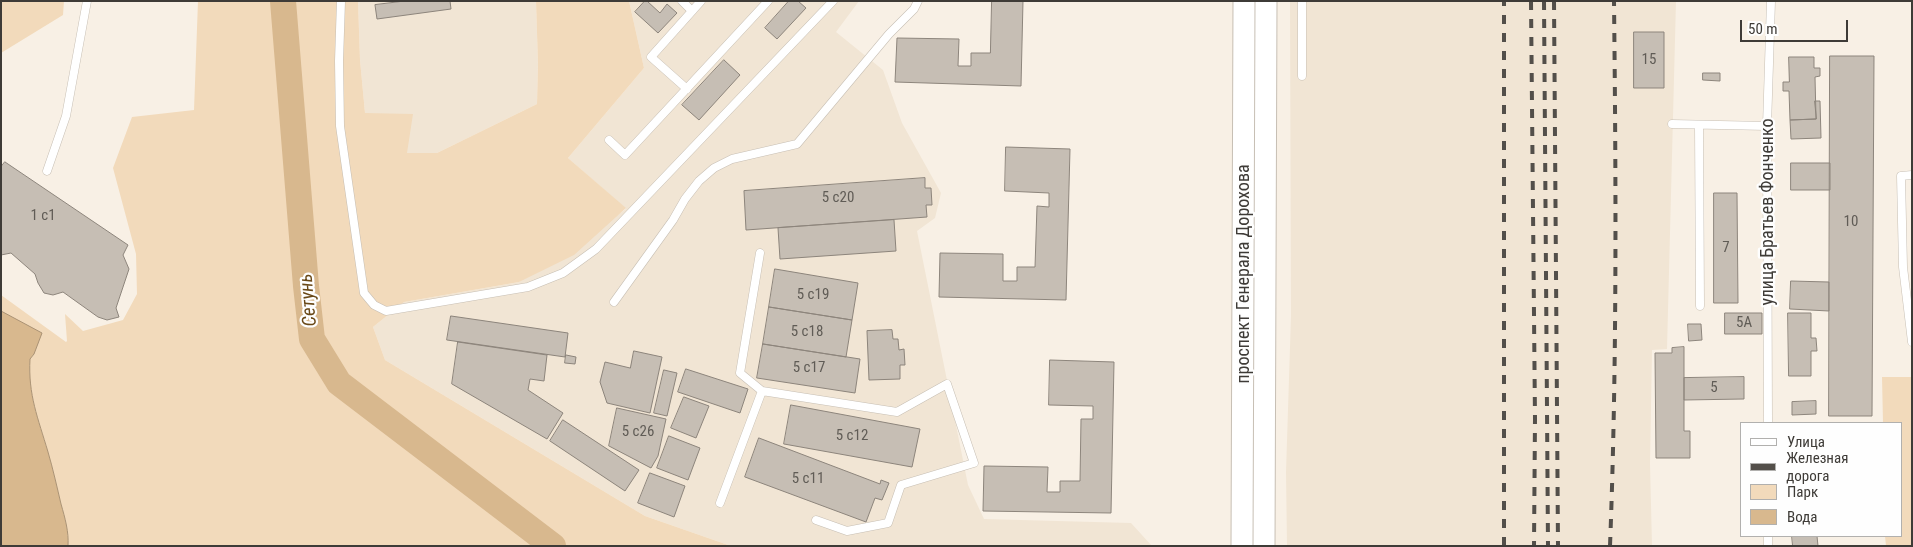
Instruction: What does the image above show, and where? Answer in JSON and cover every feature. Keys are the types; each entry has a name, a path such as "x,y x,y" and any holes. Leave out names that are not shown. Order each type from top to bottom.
{"main road":[{"name":"проспект Генерала Дорохова","path":"1242,546 1244,1"},
{"name":"проспект Генерала Дорохова","path":"1264,546 1266,1"}],"lane":[{"path":"48,171 66,116 87,1"},
{"path":"341,1 339,61 340,126 364,293 374,305 386,311 528,287 563,273 596,249 833,1"},
{"path":"682,1 692,11"},
{"path":"687,89 651,57 701,1"},
{"path":"608,140 625,155 768,1"},
{"path":"614,302 699,181 714,168 732,159 797,144 889,34 914,9 918,1"},
{"path":"1302,1 1302,76"},
{"name":"улица Братьев Фонченко","path":"1768,422 1767,126 1771,1"},
{"path":"1672,124 1767,126"},
{"path":"1698,125 1700,306"},
{"path":"1912,175 1901,176 1903,267 1912,342"},
{"path":"760,253 740,373 762,391 897,412 948,384 974,463 902,485 888,522 847,530 816,520"},
{"path":"720,503 762,391"}],"shaded area":[{"path":"358,1 536,1 537,104 437,153 407,153 365,113 360,60"},
{"path":"629,1 859,1 836,32 883,70 902,123 941,193 935,218 917,231 968,485 984,519 1131,523 1152,546 731,546 645,516 385,360 373,327 404,302 519,282 626,209 568,158 644,68"},
{"path":"1290,1 1676,1 1667,349 1652,350 1650,464 1652,546 1287,546 1286,472 1291,316"}],"green space":[{"path":"1,1 64,1 63,15 1,53"},
{"path":"198,1 358,1 360,60 365,113 413,114 407,153 437,153 537,104 536,1 629,1 644,68 568,158 626,208 574,255 519,282 404,302 373,327 385,360 645,516 731,546 68,546 65,520 52,465 32,395 30,359 34,354 11,317 1,311 1,295 66,342 65,314 83,331 123,320 137,294 136,254 113,168 132,117 194,110"},
{"path":"1882,377 1912,377 1912,546 1886,546 1885,537 1903,537 1903,422 1883,422"}],"water":[{"path":"1,311 42,333 34,354 30,359 32,395 65,520 68,546 1,546"}],"building":[{"path":"405,1 450,1 451,9 377,19 375,5"},
{"path":"645,1 660,13 667,4 677,13 658,33 635,12"},
{"path":"789,1 798,1 806,8 777,39 765,28"},
{"path":"992,1 1023,1 1021,86 895,82 897,38 959,39 958,66 971,66 971,53 990,53"},
{"path":"1634,32 1664,32 1664,88 1634,88"},
{"path":"1830,56 1874,56 1872,416 1829,416"},
{"path":"1789,57 1814,57 1814,68 1820,68 1820,76 1815,77 1816,119 1790,120 1789,91 1783,91 1783,82 1789,82"},
{"path":"724,60 740,75 699,120 682,105"},
{"path":"1703,73 1720,73 1720,81 1703,80"},
{"path":"1815,101 1820,101 1821,138 1791,139 1790,120 1816,119"},
{"path":"1006,147 1070,149 1066,300 939,297 940,253 1003,254 1003,281 1017,281 1017,267 1035,267 1037,206 1049,207 1049,193 1005,191"},
{"path":"5,162 128,245 123,255 129,269 116,308 119,317 107,320 98,317 63,292 53,295 44,293 35,274 11,253 1,255 1,167"},
{"path":"1791,163 1830,163 1830,190 1791,190"},
{"path":"925,178 925,188 931,188 932,205 926,205 927,217 746,230 744,191"},
{"path":"1714,193 1737,193 1738,303 1714,303"},
{"path":"894,220 896,251 780,259 778,228"},
{"path":"775,269 858,283 852,320 769,307"},
{"path":"1791,281 1829,282 1829,311 1790,309"},
{"path":"769,307 852,320 846,357 763,344"},
{"path":"1725,313 1762,313 1762,334 1725,334"},
{"path":"1788,313 1811,313 1811,338 1816,338 1817,351 1811,351 1811,376 1789,376"},
{"path":"451,316 568,333 565,357 447,340"},
{"path":"1688,324 1701,324 1702,340 1689,341"},
{"path":"892,330 893,339 898,339 899,350 904,349 905,365 900,365 900,379 869,380 867,331"},
{"path":"458,342 547,355 544,381 530,379 528,390 563,413 547,439 452,384"},
{"path":"763,344 860,359 855,393 757,378"},
{"path":"1684,347 1684,431 1690,431 1690,458 1656,458 1655,353 1672,353 1672,348"},
{"path":"634,351 662,357 650,413 607,403 600,382 605,362 630,368"},
{"path":"566,355 576,357 575,364 565,363"},
{"path":"1050,360 1114,362 1111,513 983,511 984,466 1048,467 1047,492 1060,492 1060,481 1080,481 1081,419 1093,419 1093,406 1049,405"},
{"path":"686,369 748,389 740,413 678,392"},
{"path":"664,370 677,373 667,416 654,413"},
{"path":"1744,377 1744,399 1684,400 1684,378"},
{"path":"684,397 709,406 696,438 671,428"},
{"path":"1816,401 1816,414 1792,415 1792,402"},
{"path":"791,405 920,429 912,467 784,444"},
{"path":"617,408 666,419 658,456 651,468 609,446"},
{"path":"563,420 639,470 625,491 550,441"},
{"path":"669,436 700,448 688,480 657,468"},
{"path":"759,438 880,484 881,480 889,483 882,500 875,498 866,522 745,477"},
{"path":"650,473 685,486 674,517 638,503"},
{"path":"1792,537 1817,537 1818,546 1793,546"}],"waterway":[{"name":"Сетунь","path":"283,1 312,339 339,383 553,546"}],"railway":[{"path":"1504,1 1504,546"},
{"path":"1531,1 1535,419 1534,546"},
{"path":"1544,1 1548,546"},
{"path":"1554,1 1558,546"},
{"path":"1610,546 1615,274 1614,1"}]}
